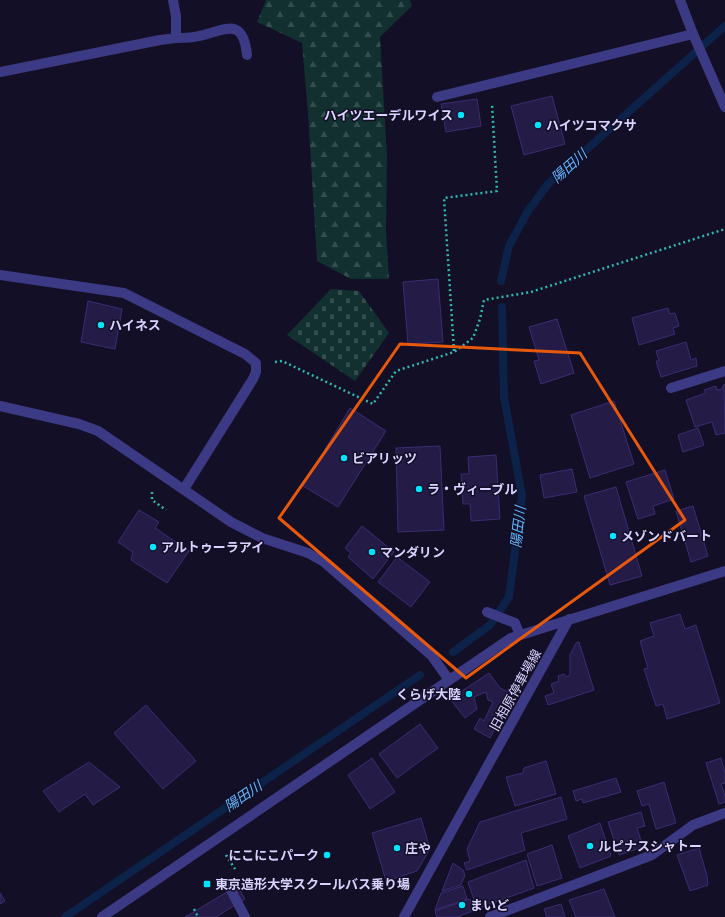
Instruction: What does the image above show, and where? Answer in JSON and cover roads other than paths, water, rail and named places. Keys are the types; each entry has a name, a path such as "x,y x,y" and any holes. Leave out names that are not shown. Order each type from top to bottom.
{"street":[{"path":"173,0 176,16 176,38"},
{"path":"680,0 694,37 725,107"},
{"path":"0,72 160,40 198,37 225,28 234,29 241,34 246,44 247,55"},
{"path":"437,97 694,37"},
{"path":"0,275 124,293 245,354 256,363 256,372 253,379 184,489"},
{"path":"671,388 725,371"},
{"path":"0,406 79,424 98,431 231,522 271,542 308,553 324,562 432,656 449,680"},
{"path":"102,917 511,638 725,571"},
{"path":"486,612 515,622 520,635"},
{"name":"旧相原停車場線","path":"404,917 569,619"},
{"path":"490,917 652,855 693,825 725,813"},
{"path":"230,888 245,917"}],"waterway":[{"name":"陽田川","path":"501,281 509,246 528,211 548,184 725,26"},
{"name":"陽田川","path":"453,652 490,625 509,597 522,496 504,397 502,307"},
{"name":"陽田川","path":"65,917 420,675"}],"place":[{"name":"ハイツエーデルワイス","path":"461,115"},
{"name":"ハイツコマクサ","path":"538,125"},
{"name":"ハイネス","path":"101,325"},
{"name":"ビアリッツ","path":"344,458"},
{"name":"ラ・ヴィーブル","path":"419,489"},
{"name":"メゾンドバート","path":"613,536"},
{"name":"アルトゥーラアイ","path":"153,547"},
{"name":"マンダリン","path":"372,552"},
{"name":"くらげ大陸","path":"469,694"},
{"name":"ルピナスシャトー","path":"590,846"},
{"name":"庄や","path":"397,848"},
{"name":"にこにこパーク","path":"327,855"},
{"name":"東京造形大学スクールバス乗り場","path":"207,884"},
{"name":"まいど","path":"462,905"}]}
